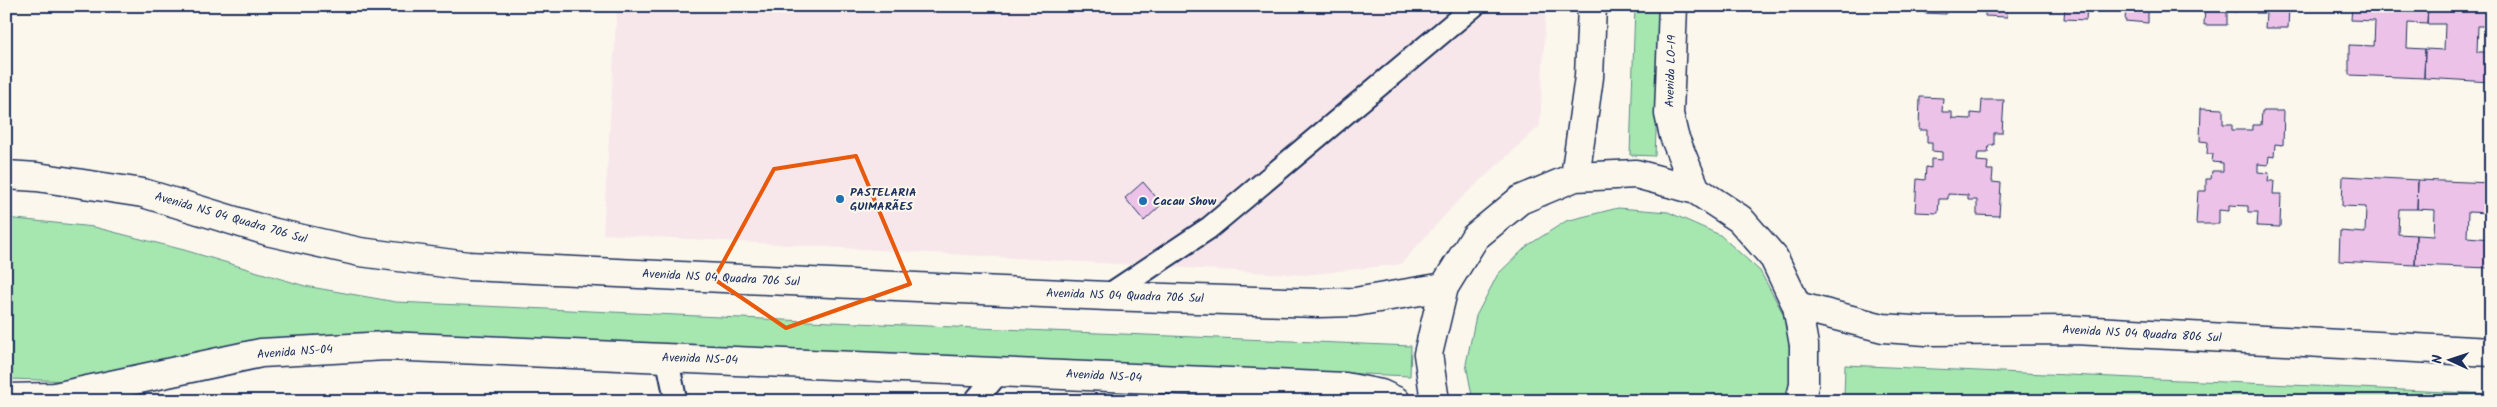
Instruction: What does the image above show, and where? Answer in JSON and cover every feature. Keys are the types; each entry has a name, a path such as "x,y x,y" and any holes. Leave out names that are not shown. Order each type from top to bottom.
{"street":[{"path":"1575,178 1589,77 1592,6"},
{"name":"Avenida LO-19","path":"1673,6 1669,114 1674,136 1696,190"},
{"path":"1435,401 1428,354 1444,287 1475,238 1520,200 1575,178 1636,174 1696,190 1740,219 1774,258 1796,306 1804,345 1804,384 1800,401"},
{"name":"Avenida NS 04 Quadra 706 Sul","path":"6,175 37,177 143,193 271,232 360,252 468,266 1107,296 1318,303 1355,302 1444,287"},
{"name":"Avenida NS 04 Quadra 806 Sul","path":"1796,306 1883,328 1926,331 2075,330 2491,352"},
{"name":"Avenida NS-04","path":"6,398 55,397 261,354 386,346 1345,386 1381,394 1396,401"}],"lane":[{"path":"1107,296 1209,228 1474,6"},
{"path":"667,358 676,401"},
{"path":"975,401 1000,372"}],"path":[{"path":"299,401 534,401"}],"highlighted area":[{"path":"856,156 910,284 786,328 714,279 774,169"}],"shaded area":[{"path":"617,6 1546,6 1540,126 1454,205 1401,264 1305,275 603,234"}],"green space":[{"path":"1635,6 1661,6 1655,156 1630,155"},
{"path":"1618,208 1668,212 1720,235 1760,271 1784,315 1795,362 1792,401 1473,401 1466,364 1476,316 1498,274 1527,246 1566,221"},
{"path":"6,218 94,227 184,250 305,286 396,302 1411,346 1410,376 496,337 308,336 77,381 6,379"},
{"path":"1845,365 2491,394 2491,401 1947,401 1844,397"}],"building":[{"path":"1924,6 1946,6 1946,14 1924,13"},
{"path":"1985,6 2008,6 2007,17 1985,16"},
{"path":"2065,6 2087,6 2086,20 2064,19"},
{"path":"2148,6 2148,23 2125,21 2126,7 2116,7"},
{"path":"2205,6 2237,6 2237,12 2227,11 2227,25 2204,25"},
{"path":"2237,6 2289,6 2288,28 2265,28 2266,13 2256,13 2256,7"},
{"path":"2352,6 2428,6 2427,24 2408,23 2407,48 2425,49 2424,78 2349,75 2349,45 2374,46 2375,21 2351,20"},
{"path":"2428,6 2491,6 2491,26 2478,26 2477,52 2491,52 2491,82 2424,78 2425,49 2444,50 2445,24 2427,24"},
{"path":"1920,97 1943,98 1942,112 1952,112 1952,118 1971,119 1971,113 1981,114 1982,100 2004,100 2002,133 1994,133 1994,145 1989,145 1988,153 1978,153 1977,161 1988,162 1987,170 1993,170 1992,182 2001,183 1999,216 1977,215 1977,200 1968,200 1968,195 1948,194 1948,199 1939,199 1938,213 1915,212 1917,179 1925,180 1926,167 1931,168 1931,159 1942,160 1942,152 1932,151 1932,143 1927,143 1927,130 1919,130"},
{"path":"2201,108 2223,109 2223,124 2232,124 2232,130 2252,130 2252,125 2261,125 2262,111 2284,111 2283,145 2275,144 2274,157 2269,156 2268,165 2258,164 2258,172 2269,173 2268,181 2274,181 2273,194 2281,194 2280,227 2257,226 2258,212 2248,212 2248,206 2229,205 2229,211 2219,210 2219,224 2196,224 2198,191 2206,191 2206,179 2211,179 2212,171 2223,171 2223,163 2212,162 2213,154 2207,154 2208,142 2200,141"},
{"path":"2343,176 2418,180 2417,209 2399,209 2398,234 2416,235 2415,265 2339,261 2340,231 2365,233 2366,207 2342,206"},
{"path":"2418,180 2491,183 2491,213 2468,212 2467,237 2491,239 2490,268 2415,265 2416,235 2434,236 2435,210 2417,209"},
{"name":"Cacau Show","path":"1143,182 1162,204 1144,221 1125,198"}],"place":[{"name":"PASTELARIA GUIMARÃES","path":"840,199"},
{"name":"Cacau Show","path":"1143,201"}]}
